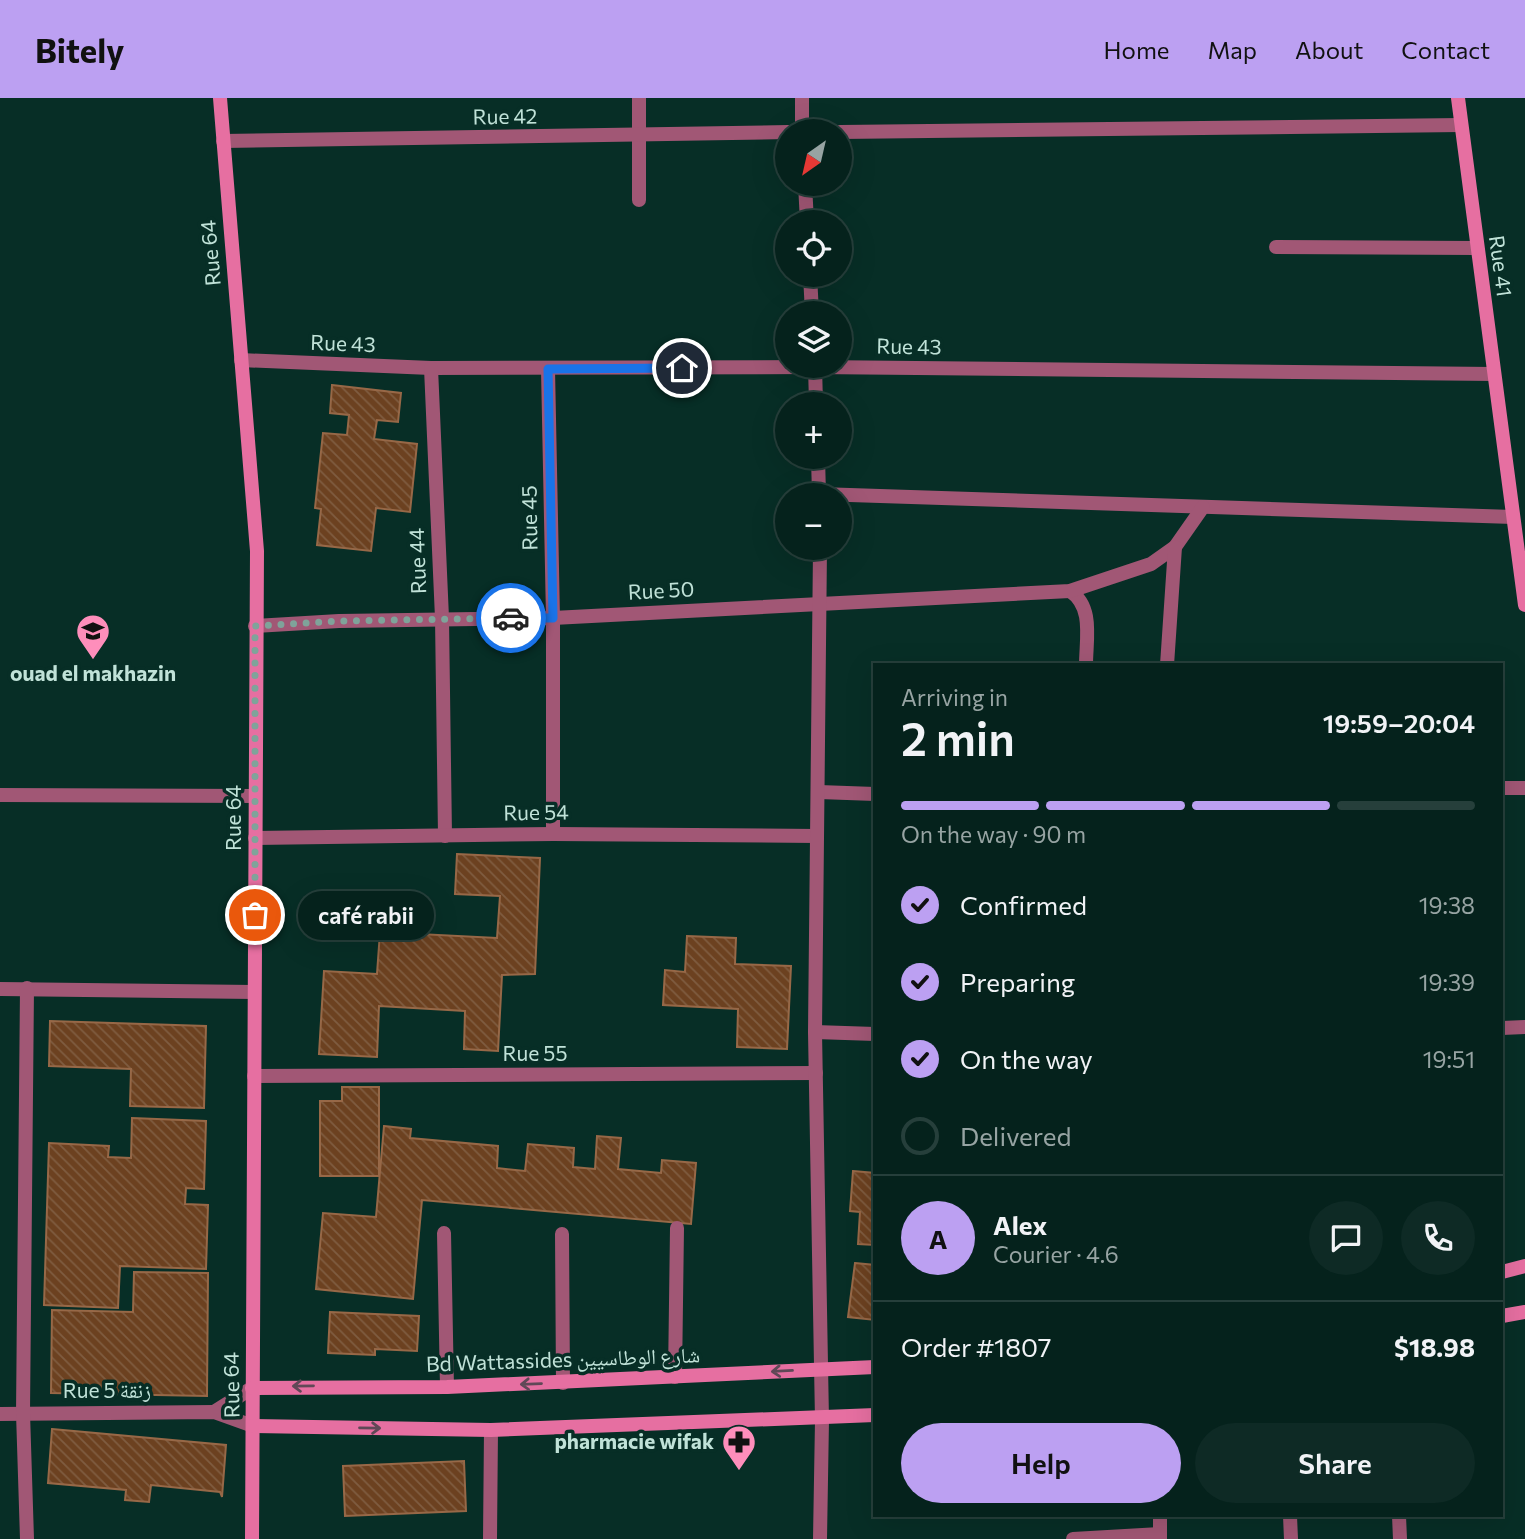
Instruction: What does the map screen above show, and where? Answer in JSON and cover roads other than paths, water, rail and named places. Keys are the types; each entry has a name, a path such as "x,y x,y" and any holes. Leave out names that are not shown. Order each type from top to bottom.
{"street":[{"name":"Rue 64","path":"220,98 257,551 252,1539"},
{"path":"639,98 639,200"},
{"path":"802,98 802,119"},
{"name":"Rue 41","path":"1458,98 1525,606"},
{"path":"852,132 1461,125"},
{"name":"Rue 42","path":"223,141 640,137 775,132"},
{"path":"1276,247 1476,248"},
{"name":"Rue 43","path":"241,360 431,368 775,367"},
{"name":"Rue 43","path":"852,367 1494,374"},
{"name":"Rue 44","path":"431,368 442,618 445,836"},
{"name":"Rue 45","path":"548,369 553,618 553,834"},
{"path":"852,495 1513,517"},
{"path":"1167,663 1175,547 1203,507"},
{"name":"Rue 50","path":"255,626 442,618 553,618 1070,591 1151,564 1175,547"},
{"path":"820,560 815,1032 822,1420 820,1539"},
{"path":"1070,591 1081,599 1086,609 1086,663"},
{"path":"1503,788 1525,788"},
{"path":"819,792 873,794"},
{"path":"0,795 256,796"},
{"name":"Rue 54","path":"255,838 553,834 817,836"},
{"path":"27,988 23,1413 27,1539"},
{"path":"0,989 254,992"},
{"path":"1503,1028 1525,1027"},
{"path":"815,1032 873,1034"},
{"name":"Rue 55","path":"254,1076 816,1073"},
{"path":"676,1377 677,1228"},
{"path":"444,1233 447,1387"},
{"path":"562,1234 563,1383"},
{"path":"1503,1272 1525,1266"},
{"path":"1503,1316 1525,1312"},
{"name":"Bd Wattassides شارع الوطاسيين","path":"252,1388 447,1387 873,1367"},
{"path":"214,1412 252,1388"},
{"name":"Rue 5 زنقة","path":"0,1414 214,1412 253,1426"},
{"path":"253,1426 491,1430 822,1420 873,1415"},
{"path":"490,1539 491,1430"},
{"path":"1073,1539 1160,1536 1160,1517"},
{"path":"1290,1517 1291,1539"},
{"path":"1399,1517 1400,1539"}],"place":[{"name":"ouad el makhazin","path":"93,661"},
{"name":"café rabii","path":"255,915"},
{"name":"pharmacie wifak","path":"739,1472"}]}
